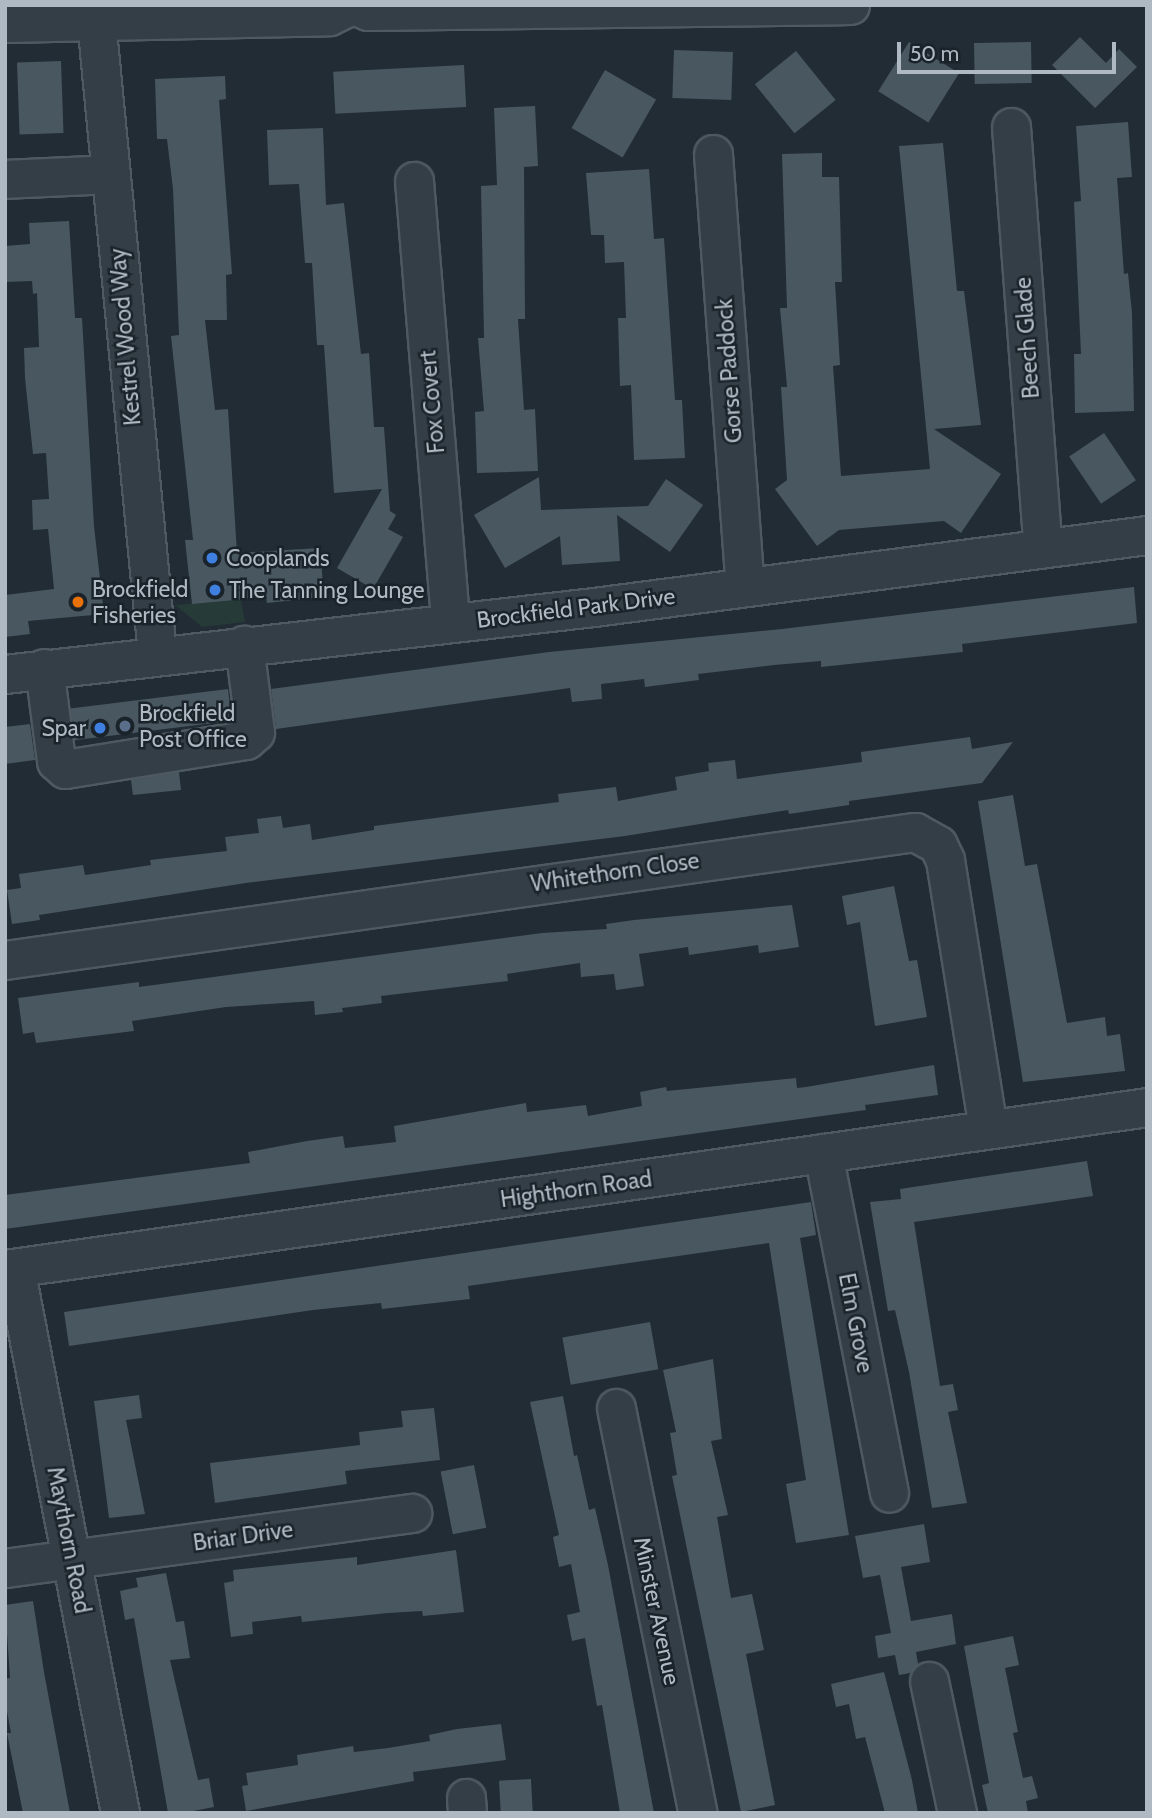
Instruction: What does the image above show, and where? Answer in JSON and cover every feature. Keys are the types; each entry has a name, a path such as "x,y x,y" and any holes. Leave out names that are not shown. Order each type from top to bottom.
{"street":[{"path":"5,23 329,16 353,5 368,11 850,5"},
{"name":"Kestrel Wood Way","path":"96,20 157,654"},
{"name":"Beech Glade","path":"1011,127 1043,548"},
{"name":"Gorse Paddock","path":"713,155 745,587"},
{"path":"5,179 110,174"},
{"name":"Fox Covert","path":"414,181 450,622"},
{"name":"Brockfield Park Drive","path":"5,674 157,654 745,587 1147,535"},
{"path":"44,668 56,761 65,769 246,740 255,732 244,645"},
{"name":"Whitethorn Close","path":"5,960 915,832 938,845 945,860 988,1127"},
{"name":"Highthorn Road","path":"10,1269 988,1127 1147,1107"},
{"name":"Elm Grove","path":"823,1153 888,1494"},
{"name":"Maythorn Road","path":"10,1269 73,1559 120,1813"},
{"name":"Minster Avenue","path":"615,1408 698,1813"},
{"name":"Briar Drive","path":"5,1568 412,1513"},
{"path":"928,1682 957,1813"}],"green space":[{"path":"241,599 245,622 202,627 175,605"}],"building":[{"path":"1080,37 1106,63 1119,49 1137,67 1095,108 1052,65"},
{"path":"909,42 959,73 928,122 878,91"},
{"path":"1031,42 1032,83 975,84 974,43"},
{"path":"674,50 733,52 731,100 672,98"},
{"path":"796,51 836,100 794,133 755,84"},
{"path":"61,61 64,133 20,134 17,63"},
{"path":"464,65 466,107 335,114 333,72"},
{"path":"605,70 656,100 623,158 572,128"},
{"path":"225,76 226,99 219,100 232,274 226,275 227,320 205,320 215,410 228,409 237,553 320,548 324,597 267,603 266,597 192,604 185,540 193,540 171,336 179,335 173,189 167,139 157,139 155,79"},
{"path":"535,106 538,166 524,167 525,319 518,319 524,410 535,409 538,471 477,473 475,412 484,411 478,338 484,338 481,186 497,185 494,108"},
{"path":"1128,122 1132,177 1117,178 1124,274 1128,273 1132,313 1134,411 1075,413 1074,354 1081,354 1074,202 1081,201 1076,126"},
{"path":"323,128 326,205 344,203 361,354 369,353 374,427 384,427 390,511 396,515 388,529 403,537 373,589 337,568 382,489 334,493 324,345 317,345 312,263 305,263 299,184 269,185 267,130"},
{"path":"943,143 957,291 964,291 981,425 934,429 1001,474 961,533 944,521 839,530 817,546 775,489 787,480 781,387 787,387 780,308 787,308 782,154 822,153 822,177 839,177 842,282 835,282 840,365 833,366 841,476 930,469 899,146"},
{"path":"649,169 654,239 664,238 675,400 682,400 685,458 634,460 631,385 620,386 618,318 626,318 624,262 605,263 604,235 591,235 586,173"},
{"path":"69,221 75,318 82,318 94,526 104,614 28,621 30,634 5,637 5,595 54,589 48,529 33,530 32,500 49,499 46,453 33,454 25,378 24,348 39,347 37,293 33,294 32,281 5,282 5,246 30,244 29,223"},
{"path":"1104,433 1136,480 1101,504 1069,456"},
{"path":"539,477 541,510 648,506 666,479 703,505 670,552 617,515 620,561 562,565 560,536 505,568 474,515"},
{"path":"1134,587 1137,623 962,644 963,652 821,667 821,661 774,665 698,674 699,680 645,687 644,679 601,684 602,699 572,702 570,688 276,729 271,689 549,652 782,629"},
{"path":"228,689 232,721 74,740 70,708"},
{"path":"30,724 35,760 5,764 5,727"},
{"path":"970,737 972,749 1013,742 982,783 849,801 849,805 789,814 788,810 625,836 246,883 39,915 40,920 12,924 7,890 21,888 19,874 83,865 85,875 151,865 150,860 227,851 225,837 259,833 257,819 281,816 283,828 310,824 312,840 374,830 374,826 559,802 558,794 616,787 618,801 677,790 675,777 709,771 708,763 735,760 737,779 862,762 861,752"},
{"path":"179,772 181,790 133,795 131,780"},
{"path":"1013,795 1025,866 1037,864 1067,1023 1105,1017 1107,1036 1120,1034 1125,1071 1023,1082 978,801"},
{"path":"894,886 909,961 917,960 927,1017 875,1026 860,922 847,925 842,896"},
{"path":"792,905 799,947 759,953 758,945 689,955 688,947 639,954 644,986 616,990 614,974 581,977 580,963 507,974 508,981 381,996 382,1003 342,1008 343,1012 315,1015 314,1001 226,1007 132,1021 134,1031 36,1043 34,1032 23,1034 18,998 139,982 139,987 542,933 607,929 606,924 634,920"},
{"path":"934,1065 938,1095 865,1105 866,1110 5,1229 5,1195 250,1163 248,1152 307,1141 343,1136 345,1148 396,1142 394,1126 526,1103 527,1112 586,1105 588,1116 642,1106 640,1092 666,1087 667,1091 796,1078 797,1088"},
{"path":"1087,1161 1093,1196 914,1222 940,1386 953,1384 958,1410 948,1412 967,1503 932,1508 909,1372 895,1310 888,1311 870,1202 901,1199 900,1189"},
{"path":"811,1202 816,1235 800,1238 849,1535 796,1543 786,1484 806,1480 769,1243 468,1286 470,1299 382,1309 381,1303 313,1310 69,1346 64,1312"},
{"path":"650,1322 658,1369 571,1385 562,1337"},
{"path":"713,1359 722,1439 711,1441 728,1515 717,1517 731,1598 752,1594 764,1650 746,1654 775,1805 741,1812 672,1476 677,1475 670,1433 676,1432 663,1370"},
{"path":"139,1395 142,1418 126,1420 145,1514 109,1518 94,1401"},
{"path":"563,1396 574,1456 577,1455 589,1510 595,1508 608,1565 654,1813 620,1813 602,1705 597,1706 585,1638 572,1641 567,1615 580,1612 571,1564 559,1567 553,1537 559,1535 530,1402"},
{"path":"434,1408 440,1460 345,1471 347,1484 215,1503 210,1463 360,1445 359,1432 403,1427 401,1411"},
{"path":"474,1465 486,1528 453,1534 441,1471"},
{"path":"924,1524 930,1562 901,1567 911,1621 952,1614 956,1644 916,1652 918,1664 910,1673 899,1675 895,1655 878,1658 875,1636 891,1633 880,1575 863,1578 855,1536"},
{"path":"456,1550 464,1612 423,1616 422,1611 388,1613 302,1622 301,1616 252,1622 253,1634 231,1637 224,1583 234,1581 233,1570 357,1557 357,1565"},
{"path":"166,1573 176,1622 184,1621 190,1658 170,1660 198,1780 209,1778 214,1807 183,1813 168,1813 134,1618 125,1620 120,1591 138,1587 136,1578"},
{"path":"33,1601 70,1813 23,1813 7,1733 11,1733 5,1701 5,1679 10,1678 5,1605"},
{"path":"1013,1636 1019,1665 1005,1668 1018,1732 1013,1733 1023,1778 1032,1776 1038,1798 1026,1801 1028,1813 988,1813 982,1785 989,1783 964,1646"},
{"path":"884,1672 918,1813 885,1813 865,1737 856,1739 849,1704 836,1707 831,1684"},
{"path":"501,1724 506,1760 413,1772 414,1781 246,1811 242,1786 248,1785 246,1773 298,1765 297,1755 353,1746 354,1752 388,1748 430,1741 429,1735 457,1729"},
{"path":"531,1779 533,1813 501,1813 499,1781"}],"place":[{"name":"Cooplands","path":"212,558"},
{"name":"The Tanning Lounge","path":"215,590"},
{"name":"Brockfield Fisheries","path":"78,602"},
{"name":"Brockfield Post Office","path":"125,726"},
{"name":"Spar","path":"100,728"}]}
